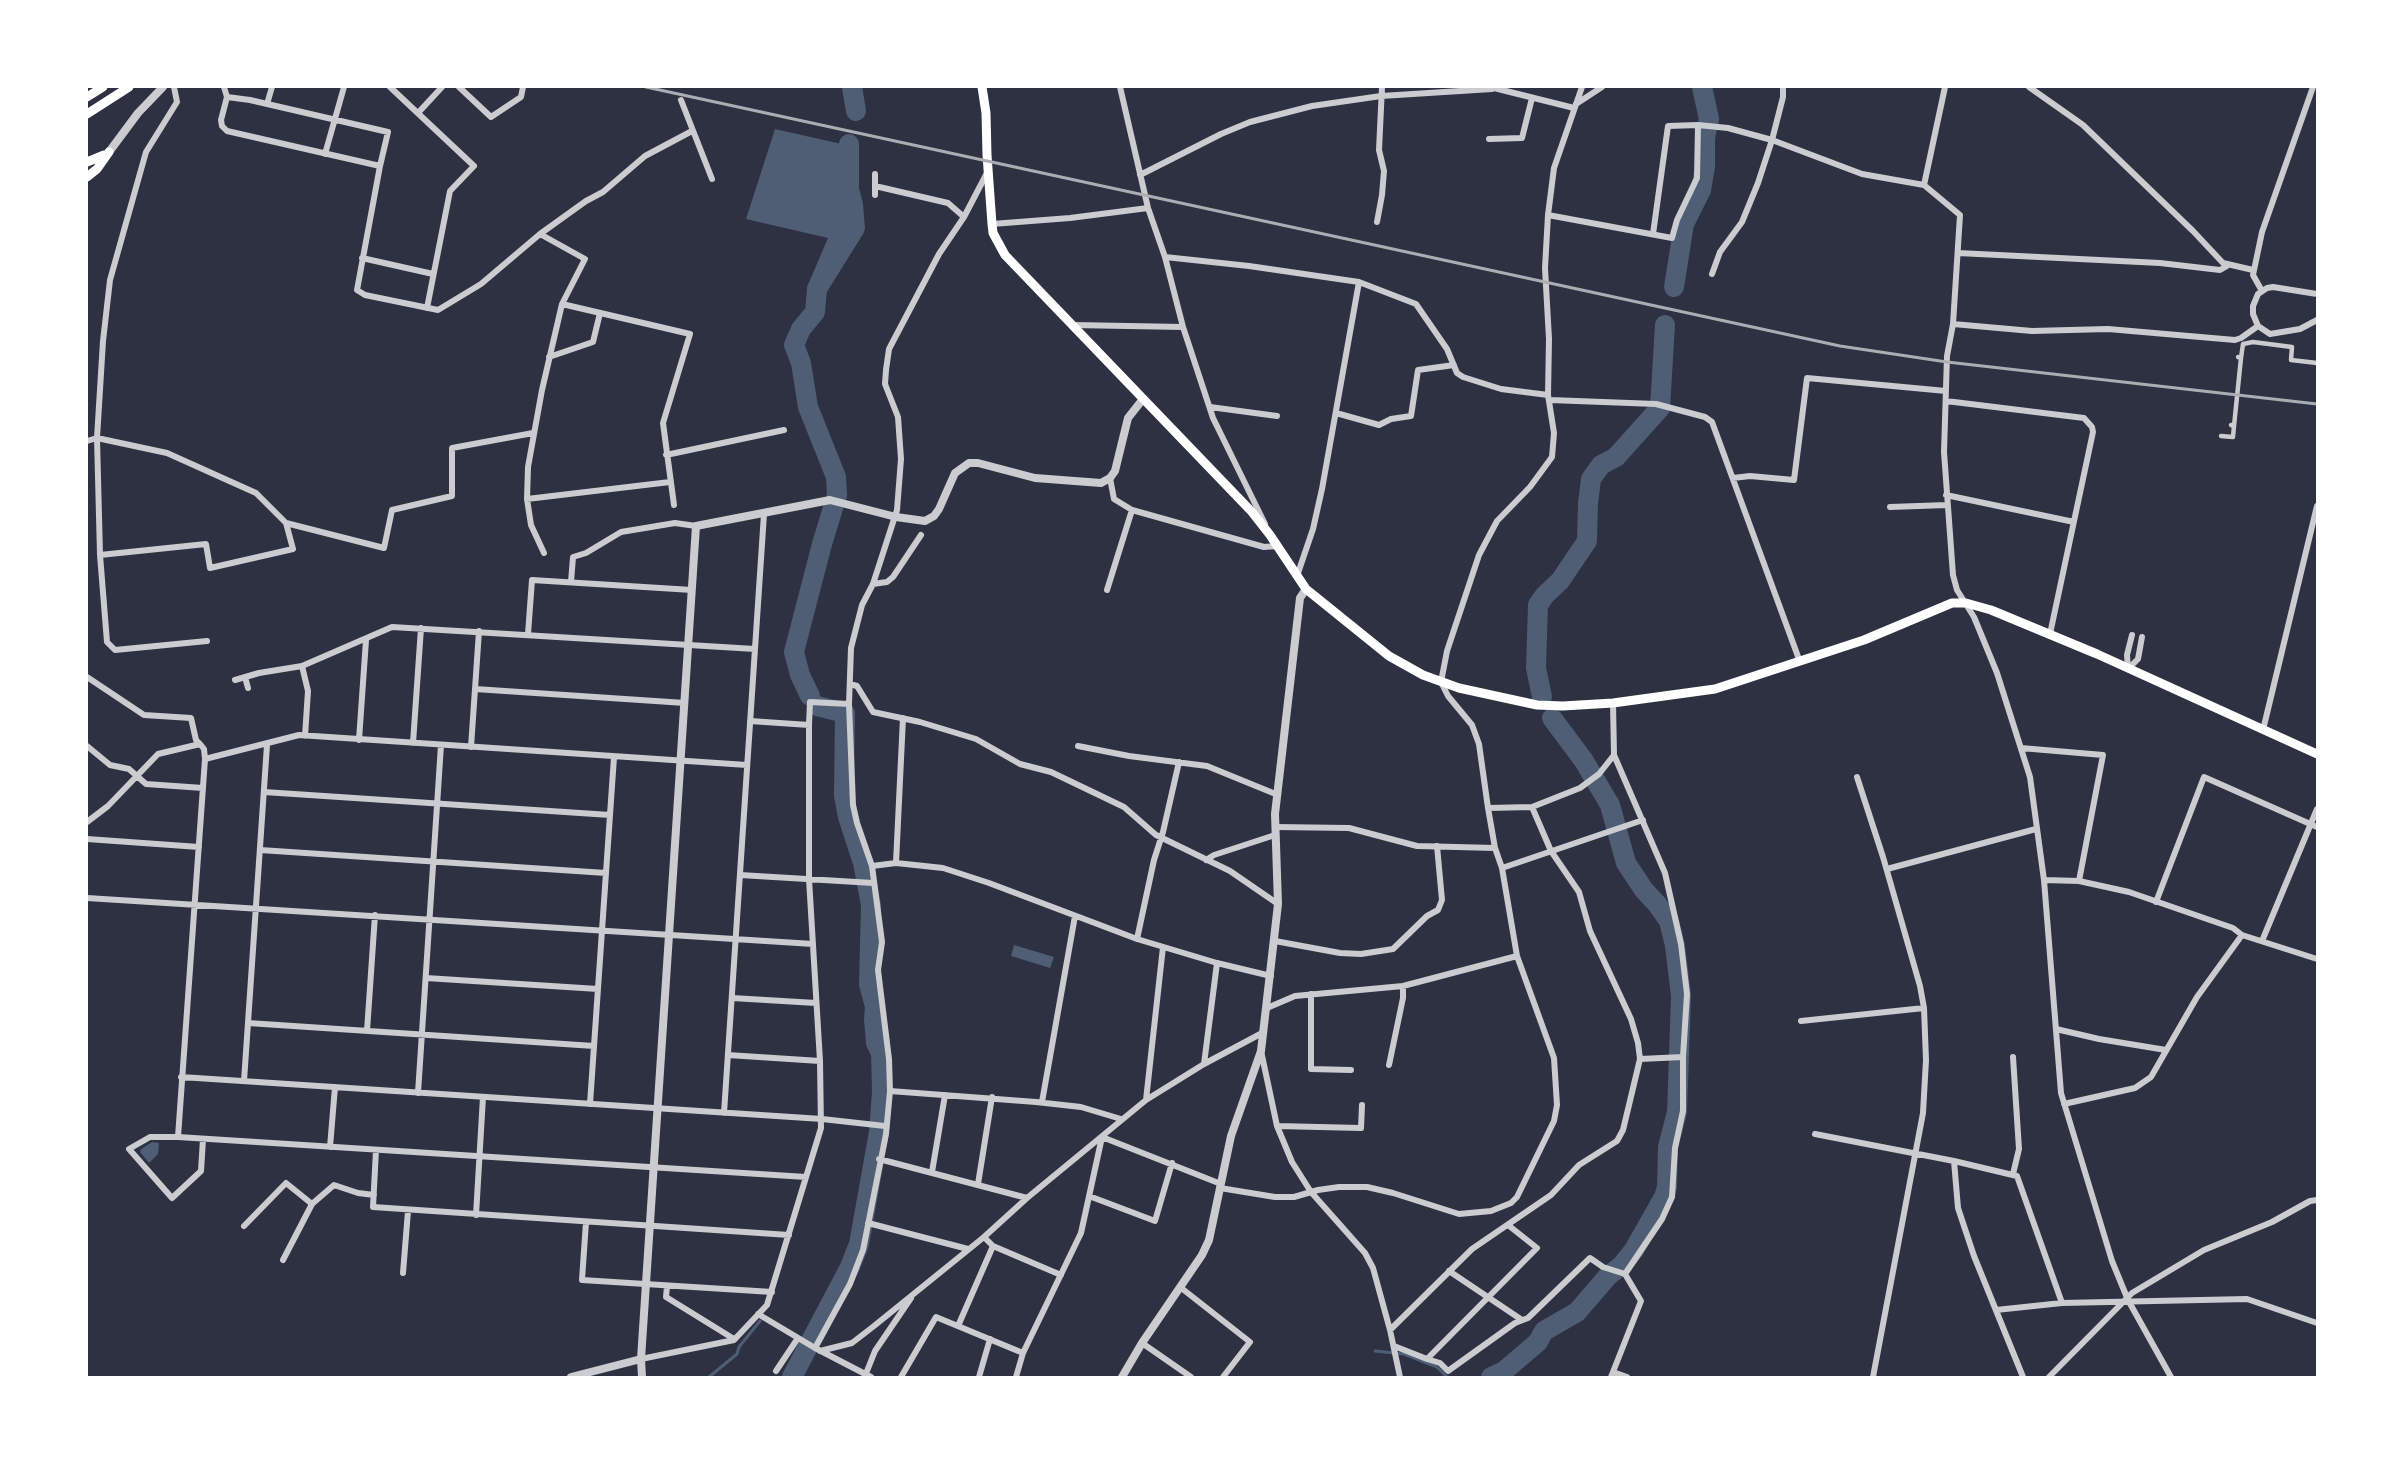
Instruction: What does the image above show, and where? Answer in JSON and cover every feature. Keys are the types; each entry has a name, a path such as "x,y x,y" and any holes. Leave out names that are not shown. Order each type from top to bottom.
{"main road":[{"path":"87,97 103,87"},
{"path":"87,114 129,87"},
{"path":"982,87 986,113 993,232 1005,255 1252,512 1306,589 1389,656 1441,682 1537,705 1563,706 1613,703 1715,689 1864,640 1952,603 1966,603 2050,634 2317,754"},
{"path":"87,162 93,162 109,152"},
{"path":"87,177 97,169 109,152"}],"street":[{"path":"109,152 138,113 163,87"},
{"path":"174,87 177,102 146,152 110,280 103,341 97,438 100,555 107,642 115,650 207,641"},
{"path":"224,87 227,97 221,120 222,126 227,131 380,166"},
{"path":"267,104 272,87"},
{"path":"325,153 344,87"},
{"path":"390,87 474,166 450,191 427,308"},
{"path":"418,113 442,87"},
{"path":"459,87 491,117 521,97 523,87"},
{"path":"1120,87 1148,208 1165,256 1183,327 1210,407 1270,535"},
{"path":"1377,222 1384,171 1379,150 1382,87"},
{"path":"1102,1137 1172,1163 1220,1186 1275,1197 1294,1197 1339,1187 1367,1187 1459,1214 1491,1211 1511,1203 1517,1197 1554,1121 1557,1105 1554,1058 1516,956 1502,868 1495,848 1488,808 1479,744 1472,725 1448,696 1441,682 1447,651 1479,555 1497,521 1530,487 1552,457 1554,433 1549,398 1545,268 1548,215 1554,168 1582,87"},
{"path":"1140,175 1250,122 1330,102 1491,88 1575,106 1602,87"},
{"path":"1712,274 1720,252 1742,222 1773,140 1783,97 1783,87"},
{"path":"1924,185 1945,87"},
{"path":"2030,87 2083,125 2227,266 2253,270"},
{"path":"2262,291 2254,279 2253,270 2262,232 2313,87"},
{"path":"227,97 388,132 357,290 365,295 438,310 481,284 540,234 586,201 603,192 645,156 692,131"},
{"path":"1489,139 1522,138 1532,98"},
{"path":"681,100 712,178"},
{"path":"1653,234 1668,126 1703,126 1773,140 1862,174 1924,185 1960,215 1953,324 1947,356 1944,452 1953,575 1957,590 1974,617 1997,673 2030,777 2044,880 2061,1093 2112,1261 2128,1300 2171,1377"},
{"path":"1548,215 1672,238 1677,220 1689,199 1697,178 1703,126"},
{"path":"818,1349 858,1266 886,1134 881,1126 890,1091 889,1059 878,970 882,942 868,883 872,866 853,805 849,704 851,648 862,605 873,584 896,517 901,459 898,417 885,384 890,349 939,254 964,217 988,171"},
{"path":"875,174 875,195"},
{"path":"875,186 948,203 964,217"},
{"path":"992,224 1070,218 1148,208"},
{"path":"540,234 585,259 562,304 533,433 528,467 527,500 531,525 544,553"},
{"path":"1958,253 2160,263 2220,270 2227,266"},
{"path":"1165,256 1359,282 1416,304 1463,377 1485,385 1549,398 1656,404 1705,417 1712,422 1800,662"},
{"path":"362,258 433,274"},
{"path":"1297,576 1313,529 1359,282"},
{"path":"2317,300 2314,294 2273,287 2262,291 2253,306 2253,314 2258,326 2270,334 2300,329 2317,320"},
{"path":"562,304 690,334 663,423 674,505"},
{"path":"549,357 592,342 600,313"},
{"path":"1953,324 2032,331 2108,329 2235,340 2258,326"},
{"path":"1072,325 1183,327"},
{"path":"2221,436 2233,437 2243,344 2292,347 2291,360 2317,363"},
{"path":"1336,413 1379,425 1391,419 1411,416 1418,370 1454,365"},
{"path":"1733,478 1750,476 1794,480 1807,378 1946,391"},
{"path":"571,582 573,557 586,553 621,532 675,523 696,526 833,501 896,517 925,521 934,516 939,509 955,472 969,463 978,463 1035,478 1101,483 1110,478 1117,465 1128,418 1143,399"},
{"path":"1946,400 2084,418 2089,422 2093,432 2050,634"},
{"path":"1210,407 1277,416"},
{"path":"666,455 784,430"},
{"path":"286,523 384,548 392,510 452,496 452,448 533,433"},
{"path":"87,441 97,438 167,453 256,493 286,523 293,549 210,568 206,544 100,555"},
{"path":"1110,478 1114,499 1132,510 1264,547 1277,546"},
{"path":"527,500 670,482"},
{"path":"1946,495 2074,522"},
{"path":"1890,507 1947,506"},
{"path":"2264,730 2317,506"},
{"path":"1107,590 1132,510"},
{"path":"724,1113 764,514"},
{"path":"642,1377 641,1359 696,526"},
{"path":"873,584 886,582 893,577 921,535"},
{"path":"528,634 532,580 692,590"},
{"path":"1122,1377 1142,1343 1203,1255 1209,1239 1231,1136 1261,1051 1278,903 1275,831 1278,795 1300,598 1306,589"},
{"path":"234,681 259,673 302,666 392,627 755,649"},
{"path":"412,743 421,628"},
{"path":"471,747 479,631"},
{"path":"2128,669 2127,655 2132,635"},
{"path":"2128,669 2138,659 2142,637"},
{"path":"359,740 366,640"},
{"path":"302,666 308,691 305,736"},
{"path":"87,677 144,715 191,718 196,740 204,749 199,847 177,1137"},
{"path":"245,677 248,688"},
{"path":"850,684 857,686 873,712 903,718 976,739 1020,764 1051,772 1124,807 1161,837 1230,871 1278,903"},
{"path":"475,689 685,703"},
{"path":"571,1377 641,1359 734,1340 767,1305 822,1119 809,879 810,702 849,704"},
{"path":"1613,703 1614,755 1665,873 1681,944 1687,994 1679,1057 1683,1111 1675,1148 1672,1197 1662,1219 1622,1273"},
{"path":"896,863 903,718"},
{"path":"750,721 809,725"},
{"path":"205,759 305,736 747,765"},
{"path":"87,822 108,806 158,754 200,744"},
{"path":"244,1082 267,745"},
{"path":"418,1093 441,745"},
{"path":"87,746 110,765 129,769 146,784 203,788"},
{"path":"1078,746 1129,756 1207,766 1278,795"},
{"path":"2021,748 2103,754 2079,880"},
{"path":"1488,808 1532,807 1580,788 1599,774 1614,755"},
{"path":"590,1104 614,757"},
{"path":"1137,939 1179,762"},
{"path":"1857,777 1887,869 1920,986 1924,1008 1926,1060 1924,1102 1916,1154 1873,1377"},
{"path":"2156,902 2205,777 2314,826"},
{"path":"264,792 610,815"},
{"path":"1390,1330 1472,1249 1551,1196 1579,1165 1617,1141 1623,1130 1640,1059 1638,1043 1631,1019 1590,932 1579,892 1551,851 1532,807"},
{"path":"2262,941 2314,826 2317,810"},
{"path":"1502,868 1643,820"},
{"path":"1206,860 1275,831 1349,828 1418,846 1495,848"},
{"path":"1887,869 2036,830"},
{"path":"87,839 199,847"},
{"path":"1275,941 1340,953 1361,954 1393,949 1427,916 1438,910 1442,900 1437,846"},
{"path":"260,849 606,873"},
{"path":"872,866 896,863 943,868 1137,939 1217,963 1271,976"},
{"path":"740,874 868,883"},
{"path":"2044,880 2079,880 2118,889 2233,928 2242,935 2317,959"},
{"path":"87,898 813,944"},
{"path":"367,1031 375,915"},
{"path":"1042,1102 1075,916"},
{"path":"2064,1104 2135,1088 2151,1077 2202,989 2242,935"},
{"path":"1146,1100 1163,946"},
{"path":"1267,1008 1295,996 1403,986 1516,956"},
{"path":"1204,1064 1217,963"},
{"path":"426,978 598,989"},
{"path":"1389,1065 1403,998 1403,986"},
{"path":"1311,994 1311,1069 1350,1070"},
{"path":"732,998 816,1004"},
{"path":"1801,1021 1924,1008"},
{"path":"248,1023 594,1046"},
{"path":"2056,1029 2166,1050"},
{"path":"818,1349 852,1343 984,1237 1027,1198 1146,1100 1204,1064 1264,1032"},
{"path":"1261,1051 1277,1126 1292,1162 1311,1192 1365,1253 1372,1268 1390,1330 1400,1377"},
{"path":"728,1055 820,1061"},
{"path":"1640,1059 1679,1057"},
{"path":"2013,1057 2019,1149 2013,1174"},
{"path":"182,1077 822,1119 881,1126"},
{"path":"330,1147 335,1088"},
{"path":"890,1091 1042,1102 1082,1107 1121,1119"},
{"path":"932,1172 945,1095"},
{"path":"476,1215 483,1097"},
{"path":"978,1184 992,1097"},
{"path":"1277,1126 1361,1128 1362,1105"},
{"path":"1815,1134 2017,1176 2062,1303"},
{"path":"203,1139 201,1171 172,1198 129,1149 150,1137 177,1137 806,1177"},
{"path":"1016,1377 1023,1353 1081,1233 1102,1137"},
{"path":"376,1150 373,1207 789,1235"},
{"path":"879,1159 1027,1198"},
{"path":"1953,1161 1958,1208 1974,1256 2023,1377"},
{"path":"1089,1196 1155,1221 1172,1163"},
{"path":"244,1226 286,1183 312,1204"},
{"path":"283,1260 312,1204 334,1185 374,1194"},
{"path":"2049,1377 2076,1348 2128,1300 2132,1293 2204,1250 2272,1222 2310,1201 2317,1200"},
{"path":"403,1273 408,1211"},
{"path":"586,1222 582,1280 772,1292"},
{"path":"868,1223 968,1249"},
{"path":"1427,1359 1537,1248 1508,1226"},
{"path":"984,1237 993,1246 1061,1275"},
{"path":"958,1326 993,1246"},
{"path":"1394,1350 1440,1363 1448,1371 1515,1323 1528,1318 1590,1258 1608,1269 1622,1273 1641,1301 1612,1374 1627,1377"},
{"path":"1449,1271 1522,1320"},
{"path":"667,1286 666,1297 734,1340"},
{"path":"1180,1287 1250,1342 1223,1377"},
{"path":"758,1314 867,1376 875,1351 915,1292"},
{"path":"1996,1310 2062,1303 2128,1300 2247,1299 2317,1323"},
{"path":"901,1377 936,1317 1023,1353"},
{"path":"776,1371 798,1338"},
{"path":"979,1377 990,1339"},
{"path":"1142,1343 1191,1377"}],"water":[{"path":"775,129 846,145 852,218 851,234 817,289 807,287 828,238 746,219"},
{"path":"1014,945 1054,957 1050,968 1011,956"},
{"path":"152,1142 159,1143 158,1154 149,1163 140,1152"}],"waterway":[{"path":"852,87 856,111"},
{"path":"1674,287 1684,224 1701,190 1705,167 1705,138 1709,119 1702,87"},
{"path":"810,696 800,675 794,652 837,495 836,477 808,407 801,363 794,345 801,329 815,312 817,289 855,228 849,189 849,144"},
{"path":"1542,697 1536,668 1538,605 1560,581 1587,541 1591,479 1601,465 1616,457 1660,408 1665,325"},
{"path":"792,1377 850,1267 859,1244 879,1132 882,1092 881,1053 876,1043 875,1007 869,984 871,905 863,863 848,817 844,796 845,713 817,706"},
{"path":"1491,1377 1504,1371 1538,1342 1544,1331 1577,1312 1634,1250 1664,1197 1667,1187 1668,1147 1677,1112 1681,996 1675,946 1669,921 1626,863 1610,805 1584,761 1552,718"},
{"path":"709,1377 737,1354 739,1347 760,1321"},
{"path":"1375,1351 1404,1354 1437,1367 1447,1377"}],"railway":[{"path":"646,87 1840,346 1947,362 2317,404"}]}
